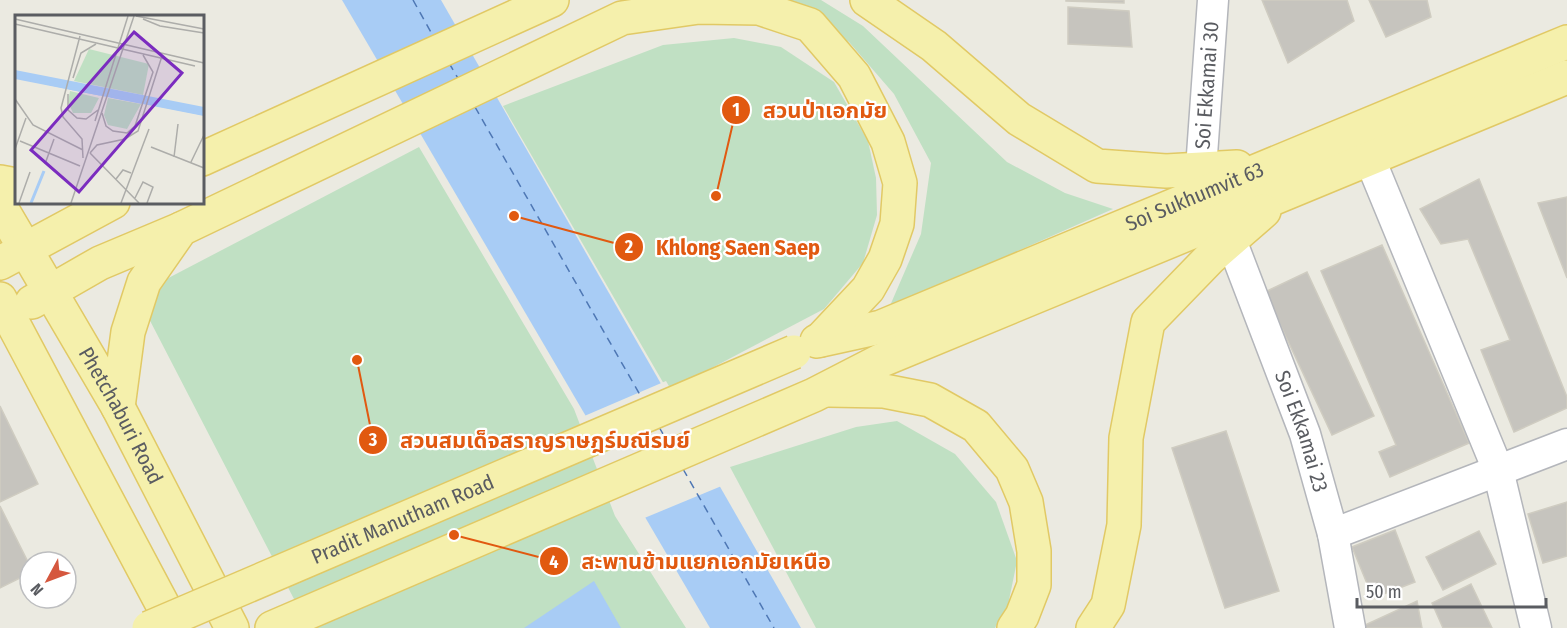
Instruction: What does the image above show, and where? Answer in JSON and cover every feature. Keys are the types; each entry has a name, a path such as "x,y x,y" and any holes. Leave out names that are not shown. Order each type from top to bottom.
{"main road":[{"path":"867,0 934,46 1019,119 1097,166 1204,171 1271,164"},
{"path":"204,158 545,3"},
{"path":"175,628 5,308 49,291 100,263 181,229 622,18 699,7 759,8 810,25 854,76 888,142 900,183 897,224 885,259 868,289 807,346"},
{"name":"Soi Sukhumvit 63","path":"807,346 881,327 1567,42"},
{"name":"Soi Sukhumvit 63","path":"820,392 882,360 1567,76"},
{"path":"0,182 15,185"},
{"path":"1093,628 1108,605 1124,525 1126,438 1148,322 1210,258 1286,192"},
{"path":"13,256 109,204"},
{"name":"Phetchaburi Road","path":"0,206 13,256 49,291 118,407 232,628"},
{"path":"118,407 128,332 144,282 181,229"},
{"name":"Pradit Manutham Road","path":"149,628 807,346"},
{"path":"272,628 820,392 884,391 930,400 976,426 1012,470 1026,502 1034,551 1034,585 1022,616 1014,628"}],"street":[{"name":"Soi Ekkamai 30","path":"1204,171 1202,155 1213,0"},
{"path":"1369,157 1498,470 1536,628"},
{"name":"Soi Ekkamai 23","path":"1231,240 1305,434 1333,534 1350,628"},
{"path":"1333,534 1567,444"}],"green space":[{"path":"766,0 821,0 863,26 1007,162 1065,193 1113,209 889,308 921,234 931,163 894,94 849,42 784,2"},
{"path":"734,38 781,47 834,82 868,141 876,178 877,215 863,263 824,309 668,391 503,106 663,45"},
{"path":"419,147 574,409 615,516 686,628 309,628 145,311 155,285"},
{"path":"897,421 955,454 996,502 1017,561 1008,605 995,628 816,628 730,467 856,427"}],"water":[{"path":"342,0 441,0 801,628 710,628"},
{"path":"594,581 621,628 524,628"}],"pier":[{"path":"666,381 724,485 642,519 582,417"}],"building":[{"path":"1066,0 1124,0 1124,3 1066,1"},
{"path":"1262,0 1347,0 1354,21 1288,63"},
{"path":"1369,0 1427,0 1431,17 1386,37"},
{"path":"1068,7 1129,11 1132,47 1068,44"},
{"path":"1479,179 1567,397 1567,408 1514,432 1481,350 1510,340 1468,239 1441,244 1420,209"},
{"path":"1567,197 1567,278 1538,203"},
{"path":"1382,245 1469,443 1390,477 1379,452 1396,445 1321,271"},
{"path":"1307,272 1374,416 1332,435 1265,292"},
{"path":"0,406 38,484 0,502"},
{"path":"1226,431 1279,591 1225,608 1172,448"},
{"path":"1567,502 1567,556 1543,563 1528,514"},
{"path":"0,506 22,550 18,550 18,579 0,588"},
{"path":"1395,530 1415,582 1373,598 1352,547"},
{"path":"1479,531 1496,564 1443,590 1426,557"},
{"path":"1471,584 1492,628 1443,628 1432,603"},
{"path":"1417,601 1422,628 1363,628 1363,626"}],"ferry route":[{"path":"413,0 433,36"},
{"path":"449,63 459,80"},
{"path":"475,107 643,400"},
{"path":"659,427 667,441"},
{"path":"683,469 774,628"}],"place":[{"name":"สวนป่าเอกมัย","path":"716,196"},
{"name":"Khlong Saen Saep","path":"514,216"},
{"name":"สวนสมเด็จสราญราษฎร์มณีรมย์","path":"357,360"},
{"name":"สะพานข้ามแยกเอกมัยเหนือ","path":"454,535"}]}
